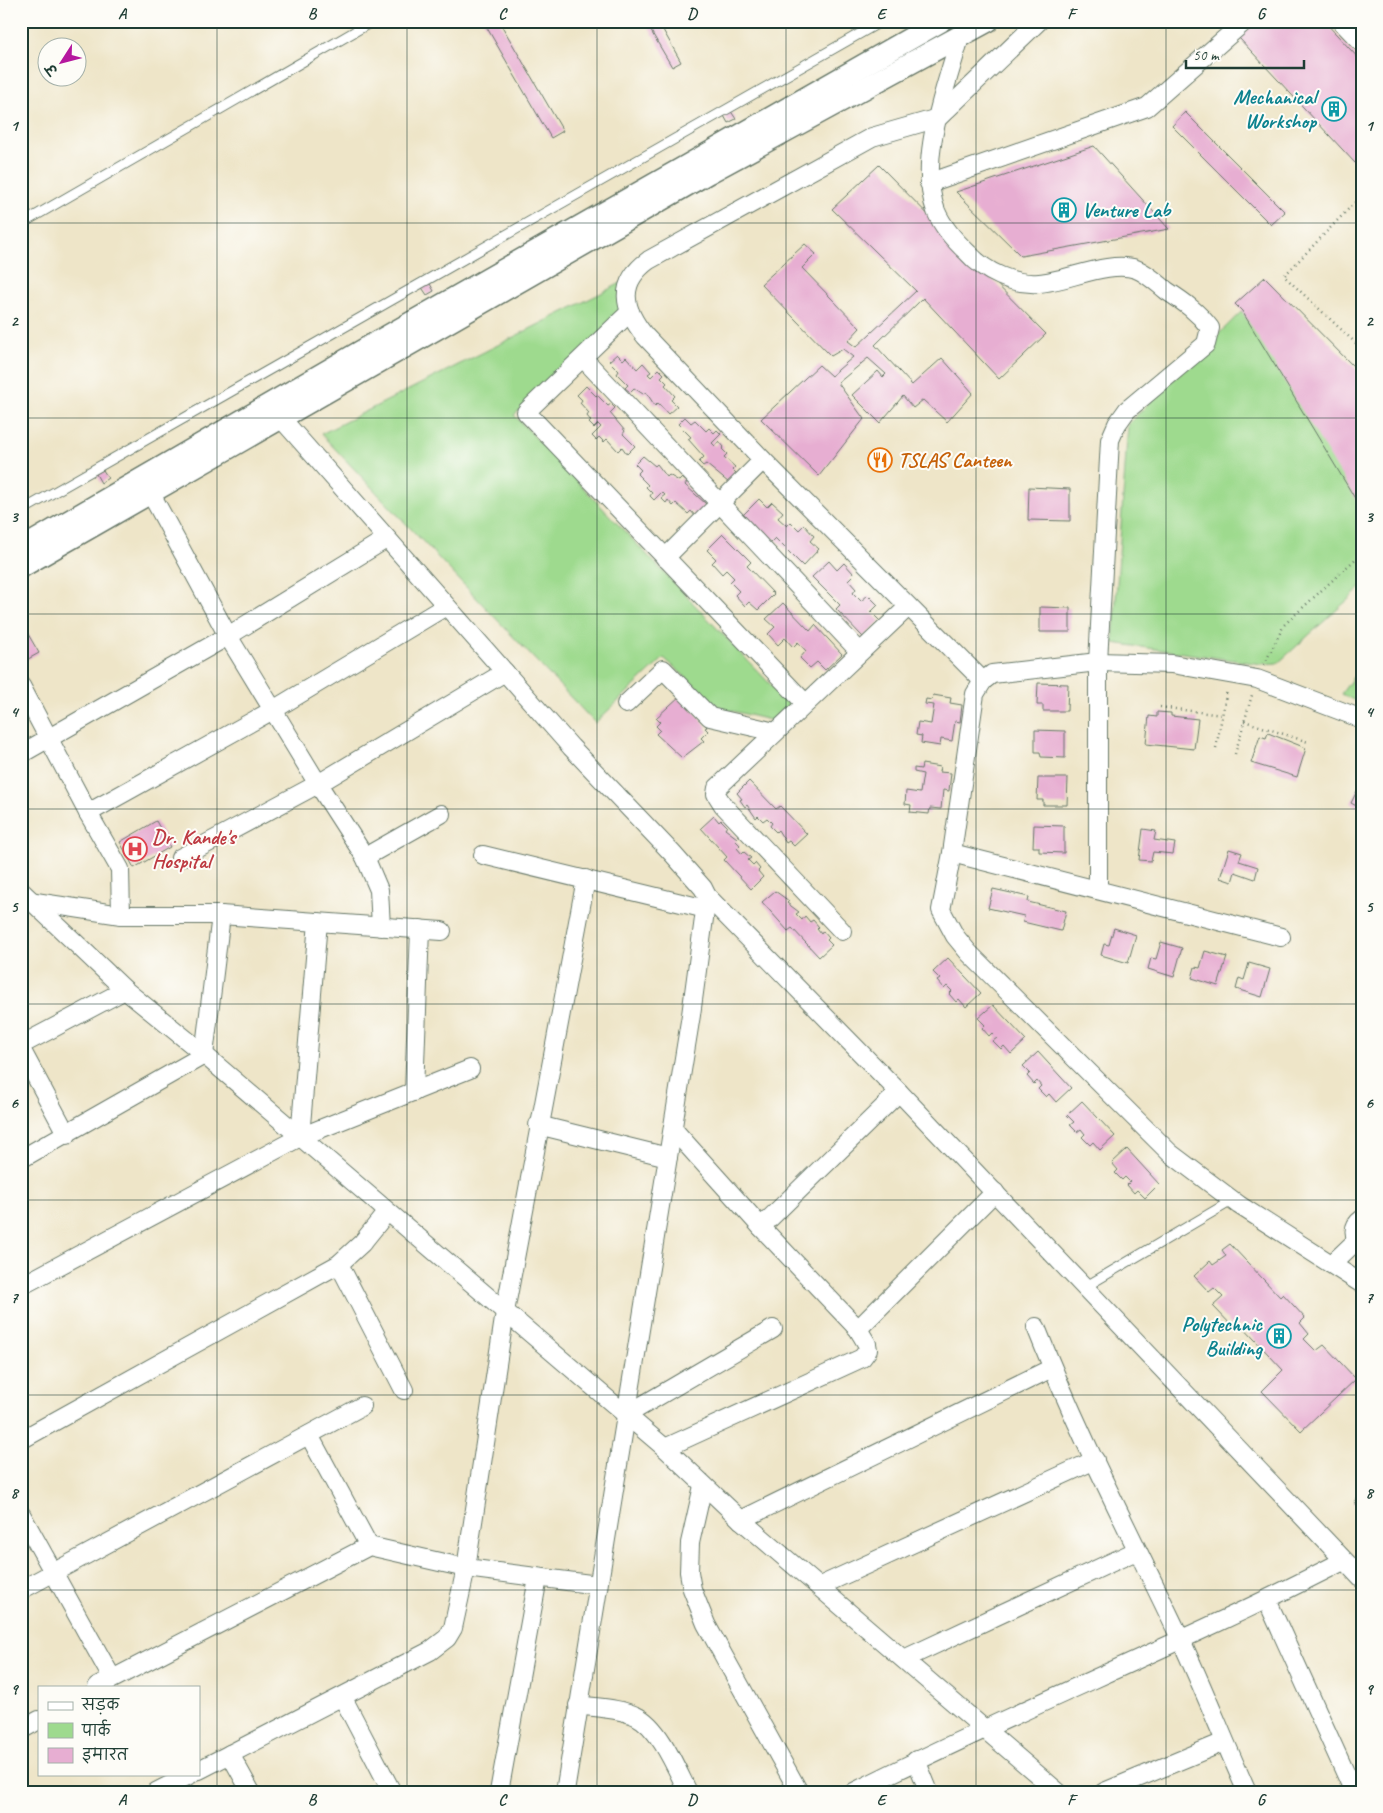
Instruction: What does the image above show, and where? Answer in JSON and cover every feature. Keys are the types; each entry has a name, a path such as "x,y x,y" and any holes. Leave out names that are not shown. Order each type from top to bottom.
{"street":[{"path":"21,549 361,351 941,21"},
{"path":"21,567 280,416 708,173 988,21"},
{"path":"983,681 763,460 645,336 635,324 630,312 626,292 631,278 649,260 872,137 938,118 1039,21"},
{"path":"929,183 1147,107 1245,21"},
{"path":"1341,21 1362,43"},
{"path":"960,37 938,118 931,154 929,183 936,211 943,224 972,258 989,270 1004,277 1039,283 1125,267 1138,269 1199,314 1210,328 1206,344 1128,410 1117,424 1110,440 1098,662 1098,890"},
{"path":"630,312 526,412 804,704"},
{"path":"583,358 859,651"},
{"path":"280,416 386,539 571,747 703,888 706,902 673,1129 564,1792"},
{"path":"666,558 763,460"},
{"path":"150,492 228,636 365,857 378,890 382,926"},
{"path":"21,754 228,636 386,539"},
{"path":"88,813 273,710 446,606"},
{"path":"842,931 723,805 716,794 717,788 908,606"},
{"path":"1362,718 1257,680 1172,664 1098,662 992,674 983,681 975,694 952,853 941,910 955,936 1170,1152 1233,1200 1362,1284"},
{"path":"626,704 663,669 710,717 775,732"},
{"path":"180,858 318,784 505,672"},
{"path":"21,686 120,870 121,915"},
{"path":"365,857 441,814"},
{"path":"952,853 1281,937"},
{"path":"483,856 586,879 706,902 899,1092 1362,1579"},
{"path":"200,1769 343,1698 430,1651 447,1638 453,1628 466,1568 505,1312 538,1125 586,879"},
{"path":"25,898 121,915 221,915 442,931"},
{"path":"25,898 125,990 204,1055 665,1448 740,1520 820,1586 1058,1792"},
{"path":"204,1055 221,915"},
{"path":"300,1137 318,922"},
{"path":"414,1092 420,929"},
{"path":"21,1045 125,990"},
{"path":"21,1049 67,1135"},
{"path":"21,1159 67,1135 204,1055"},
{"path":"21,1286 300,1137 470,1069"},
{"path":"761,1227 899,1092"},
{"path":"538,1125 668,1157"},
{"path":"665,1448 862,1358 868,1350 867,1344 858,1329 761,1227 673,1129"},
{"path":"858,1329 995,1192"},
{"path":"21,1440 339,1264 362,1244 387,1212"},
{"path":"1332,1264 1359,1241 1354,1230 1356,1224 1362,1219"},
{"path":"339,1264 404,1390"},
{"path":"1036,1328 1052,1368 1136,1551 1180,1639 1247,1792"},
{"path":"626,1415 773,1329"},
{"path":"740,1520 1052,1368"},
{"path":"21,1590 362,1406"},
{"path":"309,1435 369,1546"},
{"path":"820,1586 1095,1460"},
{"path":"703,1486 690,1543 689,1572 692,1589 706,1624 800,1792"},
{"path":"21,1514 54,1572 104,1682 369,1546 466,1568 598,1585"},
{"path":"904,1660 1136,1551"},
{"path":"858,1791 916,1760 984,1728 1267,1600 1343,1560"},
{"path":"499,1792 538,1578"},
{"path":"1267,1600 1354,1792"},
{"path":"343,1698 392,1792"},
{"path":"578,1705 631,1714 645,1722 666,1750 688,1792"},
{"path":"21,1730 38,1721"},
{"path":"1104,1792 1224,1742"},
{"path":"230,1754 251,1792"},
{"path":"916,1760 930,1792"},
{"path":"156,1792 186,1776"}],"lane":[{"path":"21,224 373,21"},
{"path":"21,511 882,21"},
{"path":"1085,1287 1233,1200"}],"path":[{"path":"1362,195 1284,276 1362,349"},
{"path":"1235,754 1257,680 1284,625 1362,554"},
{"path":"1216,748 1230,674"},
{"path":"1160,706 1222,715"},
{"path":"1244,721 1308,742"}],"green space":[{"path":"631,278 627,315 514,415 790,705 774,721 720,708 664,658 595,723 321,434"},
{"path":"1242,311 1253,325 1362,509 1362,587 1278,663 1261,664 1113,643 1128,424"},
{"path":"1362,665 1362,704 1341,694"}],"building":[{"path":"483,21 499,21 563,131 551,138"},
{"path":"645,21 658,21 681,62 672,67"},
{"name":"Mechanical Workshop","path":"1257,21 1324,21 1362,62 1362,156 1355,163 1239,38"},
{"path":"730,110 736,119 728,123 723,114"},
{"path":"1185,112 1285,212 1271,225 1172,126"},
{"name":"Venture Lab","path":"1094,146 1169,229 1021,256 956,192"},
{"path":"879,165 1046,334 999,379 923,298 875,345 912,385 942,358 973,393 947,422 923,400 913,408 903,396 880,423 852,395 878,371 883,377 886,374 868,358 838,383 864,419 819,476 761,419 819,365 831,376 853,357 843,349 831,356 761,284 805,244 816,254 802,268 860,328 848,341 856,347 916,291 832,209"},
{"path":"1265,277 1362,375 1362,510 1242,311 1235,304"},
{"path":"429,282 434,291 427,295 421,286"},
{"path":"617,354 623,360 626,357 637,369 643,363 651,372 648,374 651,377 659,369 664,374 661,377 667,383 665,385 675,396 671,400 677,406 668,414 658,403 655,406 646,392 643,394 634,388 630,392 625,388 628,385 617,374 619,371 609,361"},
{"path":"586,386 608,406 611,404 615,408 610,413 625,431 623,434 635,446 627,454 622,447 618,451 607,439 604,442 599,437 596,440 592,436 601,427 598,424 594,428 589,423 591,421 587,416 589,413 580,403 582,400 577,395"},
{"path":"685,417 691,423 695,420 706,431 709,428 714,433 717,430 721,434 712,443 715,446 719,441 724,447 722,449 727,454 724,457 735,467 732,470 737,475 729,483 706,464 703,466 699,462 704,457 688,439 691,437 678,424"},
{"path":"643,456 655,466 657,464 667,477 669,475 679,481 682,478 687,482 685,485 706,504 703,507 705,509 696,517 691,511 688,514 676,503 673,506 668,500 666,503 661,498 665,495 662,492 654,500 650,496 652,493 646,487 648,485 637,474 641,470 635,464"},
{"path":"103,470 108,478 101,483 96,474"},
{"path":"1029,487 1070,489 1070,521 1028,520"},
{"path":"759,499 767,507 772,502 783,512 778,518 787,526 791,522 799,530 804,525 814,536 810,541 819,549 803,566 775,538 770,543 742,516"},
{"path":"723,534 751,562 747,566 774,594 758,610 749,602 745,606 735,595 739,591 730,582 734,578 726,570 722,574 712,563 716,559 707,550"},
{"path":"829,561 837,570 844,563 854,574 848,580 856,589 853,593 861,601 868,595 878,605 871,612 880,621 863,637 836,609 840,605 812,577"},
{"path":"783,603 810,631 815,625 842,654 825,670 817,662 810,668 800,658 806,651 798,642 793,647 785,638 778,645 768,634 775,627 766,619"},
{"path":"1040,607 1070,608 1070,632 1040,632"},
{"path":"21,622 39,653 21,663"},
{"path":"1038,683 1068,684 1067,711 1043,711 1043,705 1037,705"},
{"path":"681,695 707,727 705,728 708,731 701,738 704,741 682,758 656,734 660,730 656,726 660,722 656,718"},
{"path":"933,695 951,698 950,703 962,705 960,722 955,721 952,741 941,739 940,746 921,743 922,736 916,735 918,722 931,724 934,705 925,704 926,699 932,700"},
{"path":"1157,712 1171,713 1171,716 1198,719 1194,749 1146,744 1149,716 1157,717"},
{"path":"1035,730 1065,731 1065,758 1041,757 1040,752 1035,752"},
{"path":"1268,733 1306,748 1297,777 1251,763 1260,736 1266,738"},
{"path":"922,764 940,767 939,772 951,773 949,791 943,790 941,809 930,808 929,814 910,812 911,805 905,804 906,791 920,793 923,774 914,772 914,768 921,769"},
{"path":"1038,778 1068,778 1067,805 1043,805 1043,800 1037,800"},
{"path":"749,781 776,809 780,806 807,834 794,846 789,841 786,843 778,830 776,832 770,826 772,823 767,818 763,821 758,816 756,818 747,805 745,807 740,800 742,799 737,793"},
{"path":"1362,781 1362,809 1351,803"},
{"path":"714,816 719,822 721,820 727,826 725,829 737,838 735,840 740,845 737,848 742,854 744,852 751,858 748,860 753,865 755,863 760,869 758,871 763,877 751,889 724,860 727,857 701,828"},
{"path":"156,821 170,847 134,868 120,842"},
{"path":"1034,825 1064,826 1064,853 1039,852 1039,847 1033,847"},
{"path":"1143,829 1156,831 1154,840 1175,843 1173,854 1153,852 1151,861 1139,860"},
{"path":"1229,849 1242,853 1239,861 1258,867 1255,879 1235,872 1232,882 1220,878"},
{"path":"993,889 1029,897 1028,902 1066,911 1061,931 1023,922 1024,916 988,908"},
{"path":"775,891 789,901 787,903 799,912 796,914 802,920 805,916 810,922 813,920 819,927 817,929 821,934 823,931 829,938 827,940 832,945 819,957 792,928 788,931 762,902"},
{"path":"1114,928 1136,935 1128,963 1101,955 1104,944 1109,945"},
{"path":"1161,942 1182,948 1174,977 1148,969 1151,958 1156,959"},
{"path":"1205,951 1227,957 1218,986 1192,978 1195,967 1200,968"},
{"path":"948,958 981,993 966,1007 959,999 956,1002 949,994 952,991 947,986 944,989 937,981 940,979 933,972"},
{"path":"1249,963 1270,969 1262,997 1236,989 1239,978 1244,980"},
{"path":"993,1005 1026,1040 1011,1054 1004,1046 1001,1049 993,1041 997,1038 992,1033 989,1036 982,1028 985,1025 978,1018"},
{"path":"1038,1052 1071,1088 1056,1102 1049,1094 1046,1097 1038,1089 1041,1086 1037,1081 1034,1084 1027,1076 1030,1073 1023,1066"},
{"path":"1082,1101 1115,1136 1100,1150 1093,1142 1090,1145 1082,1137 1085,1134 1081,1129 1077,1132 1070,1125 1074,1122 1067,1115"},
{"path":"1127,1149 1159,1184 1145,1198 1137,1190 1134,1193 1127,1185 1130,1182 1125,1177 1122,1180 1115,1173 1118,1170 1112,1163"},
{"name":"Polytechnic Building","path":"1230,1244 1280,1297 1283,1294 1305,1318 1300,1323 1309,1334 1304,1339 1316,1351 1324,1345 1356,1379 1301,1431 1262,1391 1283,1370 1240,1324 1235,1329 1213,1306 1223,1297 1214,1288 1209,1292 1194,1276 1210,1261 1213,1265 1226,1256 1222,1250"},
{"path":"1362,1495 1362,1511 1354,1502"}],"place":[{"name":"Mechanical Workshop","path":"1334,109"},
{"name":"Venture Lab","path":"1064,210"},
{"name":"TSLAS Canteen","path":"880,460"},
{"name":"Dr. Kande's Hospital","path":"135,849"},
{"name":"Polytechnic Building","path":"1279,1336"}]}
